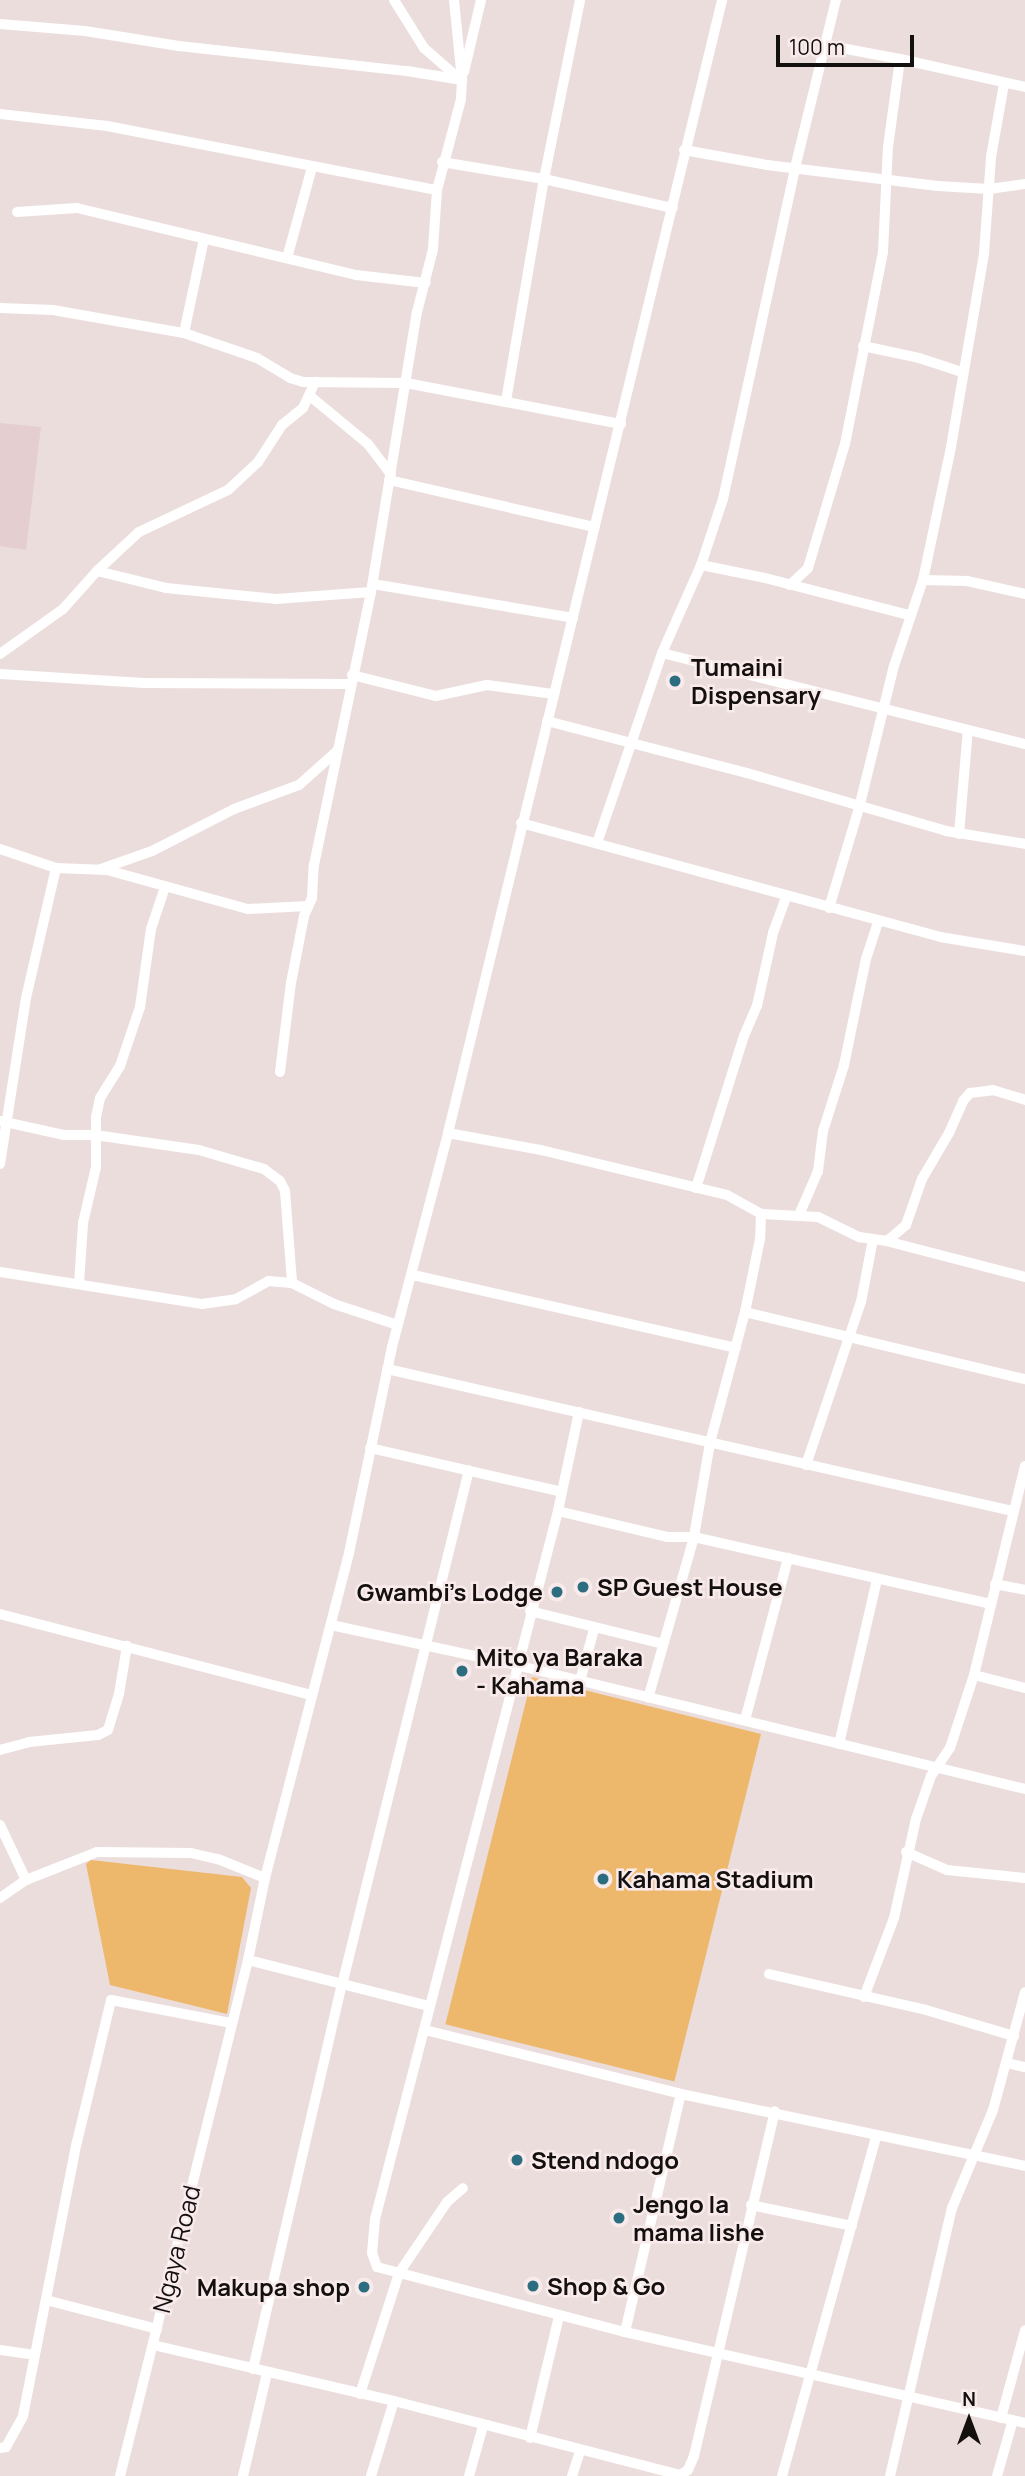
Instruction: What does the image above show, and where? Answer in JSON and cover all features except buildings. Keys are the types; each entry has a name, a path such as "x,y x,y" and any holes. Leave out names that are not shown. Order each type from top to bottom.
{"street":[{"path":"394,0 424,48 462,80"},
{"path":"280,1072 287,1009 351,679 372,588 417,312 426,283 436,224 437,190 442,162 461,99 462,80 454,0"},
{"path":"462,80 481,0"},
{"path":"506,401 544,179 580,0"},
{"name":"Ngaya Road","path":"120,2476 248,1960 265,1878 331,1625 387,1369 448,1133 520,824 621,424 673,208 684,150 722,0"},
{"path":"597,843 634,742 662,653 701,565 723,499 795,168 836,0"},
{"path":"0,24 85,31 179,46 407,71 462,80"},
{"path":"825,45 900,58 1025,87"},
{"path":"790,585 808,568 845,444 883,252 887,181 900,58"},
{"path":"829,908 859,807 909,615 923,580 984,253 994,131 1004,84"},
{"path":"0,114 107,125 437,190"},
{"path":"684,150 887,181 989,189 1025,184"},
{"path":"442,162 544,179 673,208"},
{"path":"287,258 312,167"},
{"path":"17,212 77,208 356,275 426,283"},
{"path":"184,333 204,239"},
{"path":"0,308 52,310 184,333 257,358 290,378 315,382 406,383 621,424"},
{"path":"863,346 919,358 962,372"},
{"path":"0,654 63,609 97,570 139,532 228,490 258,462 279,430 303,408 315,382"},
{"path":"310,396 368,444 390,477 595,527"},
{"path":"701,565 909,615"},
{"path":"97,570 166,588 276,599 372,588 573,618"},
{"path":"923,580 967,581 1025,594"},
{"path":"662,653 1025,744"},
{"path":"0,674 144,683 351,679 436,696 487,685 554,694"},
{"path":"547,721 634,742 959,834 1025,844"},
{"path":"959,834 968,730"},
{"path":"100,869 152,851 234,809 299,785 337,751"},
{"path":"520,824 597,843 786,898 940,937 1025,951"},
{"path":"0,849 56,868 100,869 255,910 308,906"},
{"path":"0,1164 4,1122 26,998 56,868"},
{"path":"79,1284 81,1236 96,1167 95,1135 100,1098 120,1066 140,1007 151,929 166,887"},
{"path":"696,1188 744,1037 757,1006 773,933 786,898"},
{"path":"799,1215 818,1171 823,1130 844,1065 861,982 878,921"},
{"path":"886,1241 906,1225 922,1179 949,1133 963,1101 970,1093 993,1090 1025,1100"},
{"path":"4,1122 73,1136 95,1135 199,1150 254,1165 272,1174 283,1186 288,1208 292,1283"},
{"path":"448,1133 541,1150 727,1195 761,1214 818,1217 852,1235 886,1241 1025,1277"},
{"path":"648,1698 694,1537 710,1443 745,1312 760,1240 761,1214"},
{"path":"806,1465 861,1302 873,1239"},
{"path":"0,1272 202,1304 236,1299 268,1281 292,1283 334,1304 398,1325"},
{"path":"413,1275 736,1348"},
{"path":"745,1312 1025,1379"},
{"path":"387,1369 1013,1511"},
{"path":"579,1412 558,1511 516,1665 372,2235 376,2267 719,2355 1025,2423"},
{"path":"370,1448 562,1492"},
{"path":"864,1997 894,1918 906,1852 931,1776 950,1748 974,1675 1013,1511 1024,1479 1025,1466"},
{"path":"253,2369 342,1985 469,1470"},
{"path":"558,1511 667,1537 694,1537 990,1604"},
{"path":"745,1720 788,1559"},
{"path":"839,1744 877,1580"},
{"path":"995,1584 1025,1590"},
{"path":"530,1611 663,1644"},
{"path":"0,1614 312,1695"},
{"path":"331,1625 516,1665 1025,1789"},
{"path":"580,1681 594,1629"},
{"path":"0,1750 29,1742 98,1735 108,1730 119,1695 127,1646"},
{"path":"974,1675 1025,1688"},
{"path":"0,1825 26,1880"},
{"path":"0,1898 26,1880 97,1852 133,1850 200,1855 265,1878"},
{"path":"906,1852 947,1870 1025,1878"},
{"path":"248,1960 429,2006"},
{"path":"769,1974 959,2019 1014,2036"},
{"path":"890,2476 952,2208 993,2110 1025,1992"},
{"path":"0,2448 6,2447 10,2442 23,2416 77,2142 111,2000 232,2023"},
{"path":"425,2030 681,2094 775,2111 876,2137 1025,2166"},
{"path":"1007,2063 1025,2067"},
{"path":"625,2332 681,2094"},
{"path":"153,2345 394,2401 681,2476 688,2470 694,2456 775,2111"},
{"path":"782,2476 876,2137"},
{"path":"360,2394 399,2273 447,2202 463,2188"},
{"path":"751,2205 852,2225"},
{"path":"46,2300 157,2329"},
{"path":"530,2438 559,2316"},
{"path":"1001,2418 1025,2330"},
{"path":"0,2350 35,2355"},
{"path":"243,2476 267,2373"},
{"path":"371,2476 394,2401"},
{"path":"997,2476 1013,2420"},
{"path":"469,2476 484,2426"},
{"path":"572,2476 580,2451"}],"shaded area":[{"path":"0,423 41,427 26,550 0,546"},
{"name":"Kahama Stadium","path":"532,1677 761,1734 674,2081 445,2024"},
{"path":"91,1860 242,1877 251,1888 227,2014 110,1985 86,1864"}],"place":[{"name":"Tumaini Dispensary","path":"675,681"},
{"name":"SP Guest House","path":"583,1587"},
{"name":"Gwambi's Lodge","path":"557,1592"},
{"name":"Mito ya Baraka - Kahama","path":"462,1671"},
{"name":"Kahama Stadium","path":"603,1879"},
{"name":"Stend ndogo","path":"517,2160"},
{"name":"Jengo la mama lishe","path":"619,2218"},
{"name":"Shop & Go","path":"533,2286"},
{"name":"Makupa shop","path":"364,2287"}]}
